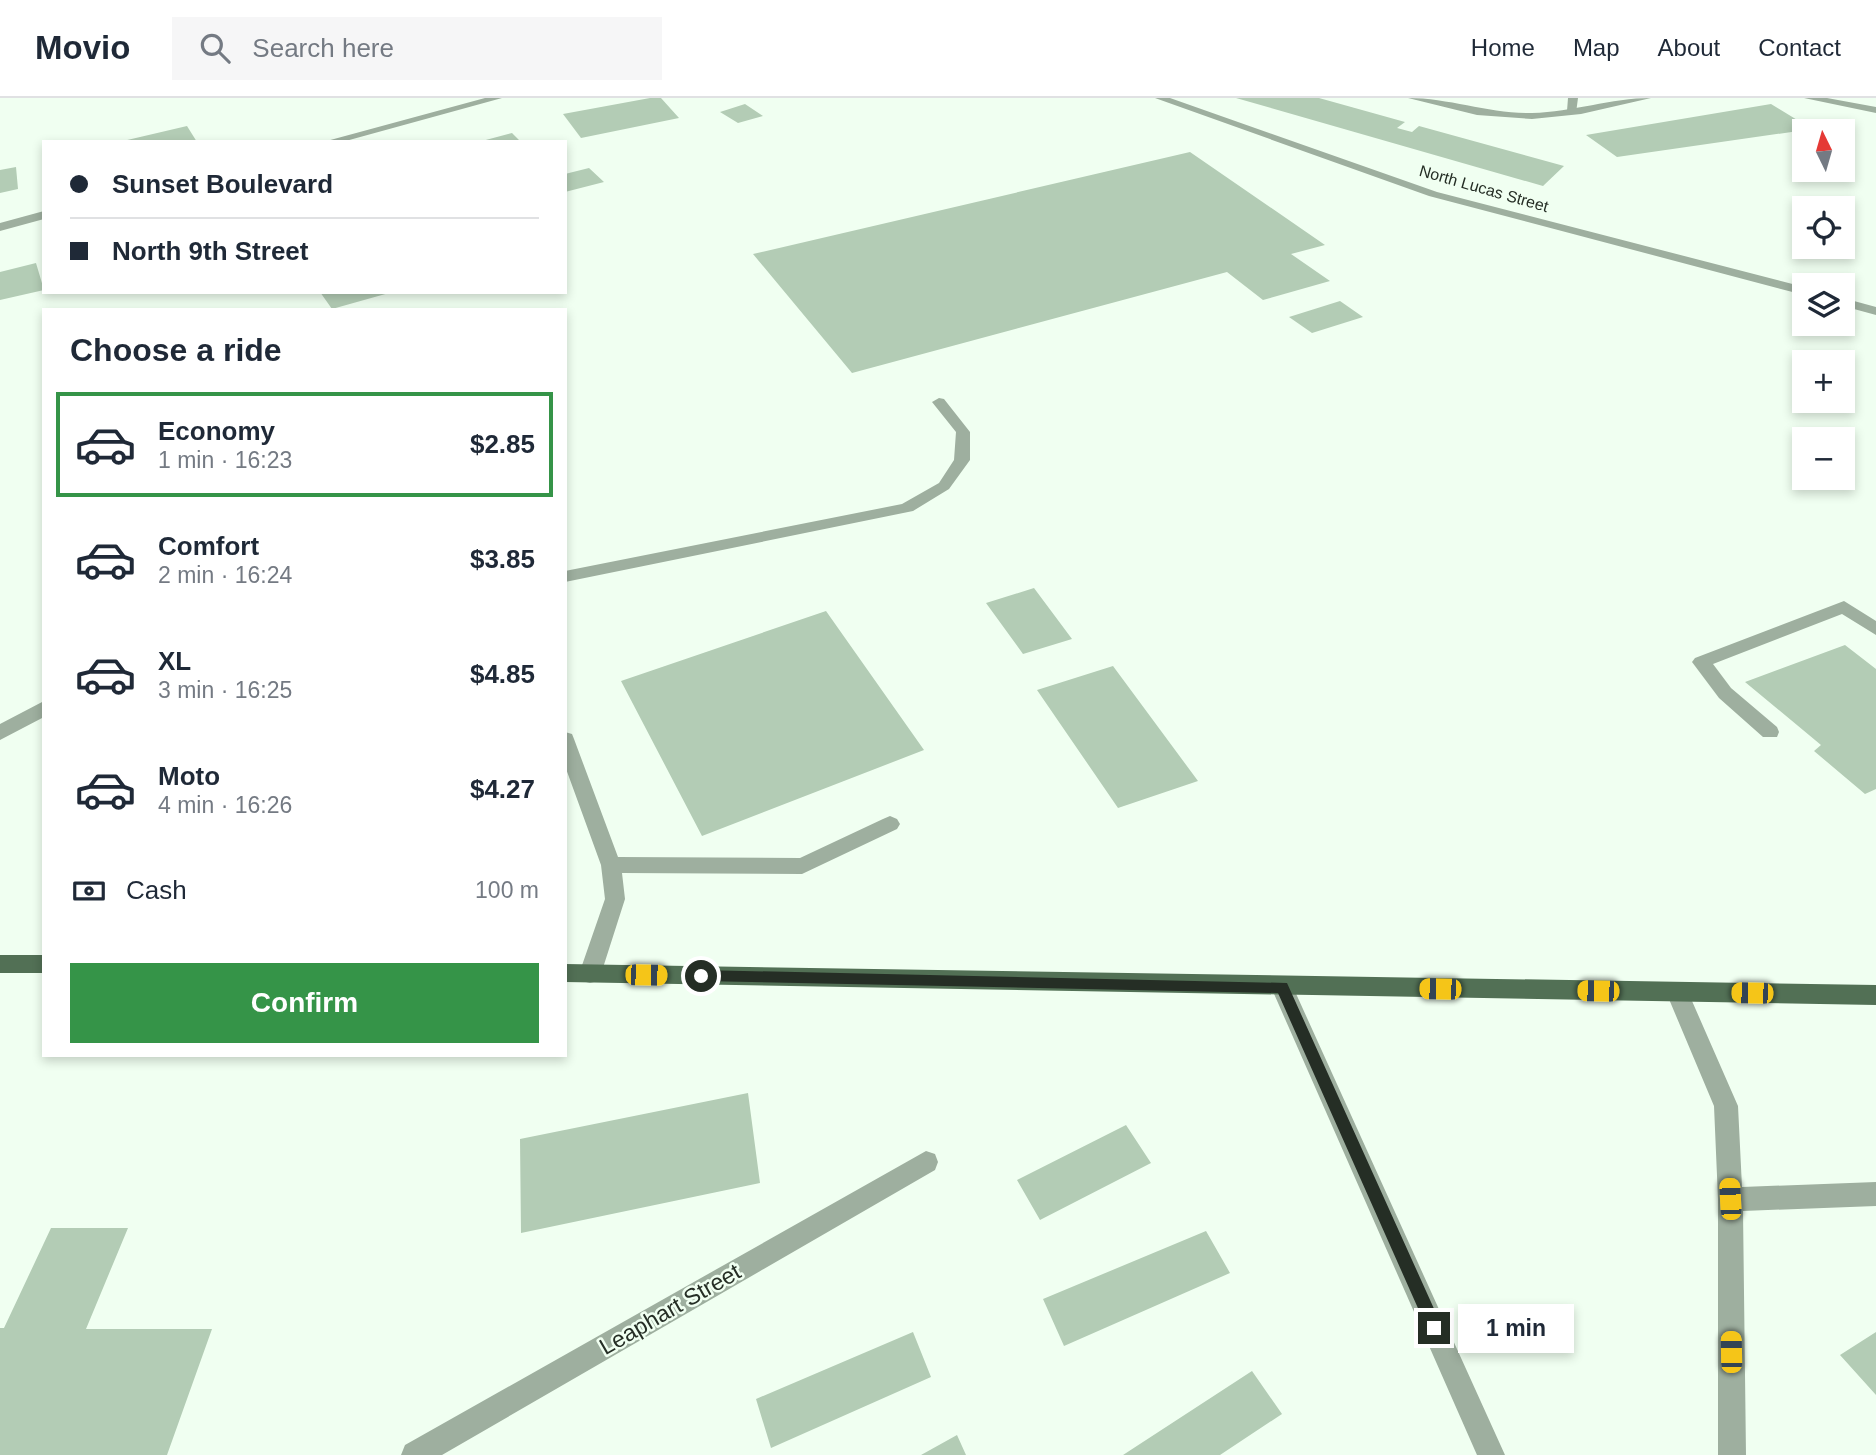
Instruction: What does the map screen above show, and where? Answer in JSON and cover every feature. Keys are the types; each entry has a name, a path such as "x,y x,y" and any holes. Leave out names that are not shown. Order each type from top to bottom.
{"main road":[{"path":"0,964 42,964"},
{"path":"567,973 1876,995"}],"street":[{"path":"336,140 498,98"},
{"name":"North Lucas Street","path":"1160,98 1433,194 1792,288"},
{"path":"1413,98 1517,116 1572,111 1646,98"},
{"path":"1572,111 1573,98"},
{"path":"1809,98 1876,110"},
{"path":"0,227 42,216"},
{"path":"1855,305 1876,311"},
{"path":"567,577 907,508 944,486 962,460 963,432 939,402"},
{"path":"1770,732 1725,693 1701,662 1844,607 1876,629"},
{"path":"0,733 42,709"},
{"path":"567,744 611,865 615,899 590,974"},
{"path":"611,865 802,866 890,824"},
{"path":"1282,987 1491,1455"},
{"path":"1677,992 1726,1106 1730,1199 1732,1455"},
{"name":"Leaphart Street","path":"415,1455 926,1163"},
{"path":"1730,1199 1876,1194"}],"building":[{"path":"661,98 679,118 581,138 563,114"},
{"path":"1236,98 1319,98 1405,122 1397,128 1412,132 1419,126 1564,166 1543,186"},
{"path":"745,104 763,116 738,123 720,112"},
{"path":"1771,104 1796,119 1792,119 1792,132 1617,157 1586,135"},
{"path":"187,126 196,140 127,140"},
{"path":"512,133 519,140 486,140"},
{"path":"1190,152 1325,245 1291,254 1330,281 1263,300 1227,272 852,373 753,254"},
{"path":"16,167 18,189 0,193 0,170"},
{"path":"589,168 604,182 567,191 567,174"},
{"path":"36,263 42,290 0,300 0,272"},
{"path":"321,294 385,294 336,308 331,308"},
{"path":"1340,301 1363,317 1312,333 1289,317"},
{"path":"1034,588 1072,639 1023,654 986,603"},
{"path":"826,611 924,750 702,836 621,681"},
{"path":"1845,645 1876,669 1876,789 1865,794 1814,751 1821,745 1745,682"},
{"path":"1113,666 1198,781 1118,808 1037,690"},
{"path":"748,1093 760,1183 521,1233 520,1139"},
{"path":"1126,1125 1151,1163 1040,1220 1017,1180"},
{"path":"51,1228 128,1228 86,1329 212,1329 167,1455 0,1455 0,1328 4,1328"},
{"path":"1206,1231 1230,1273 1064,1346 1043,1299"},
{"path":"913,1332 931,1377 771,1448 756,1399"},
{"path":"1876,1332 1876,1395 1840,1355"},
{"path":"1252,1371 1282,1414 1220,1455 1123,1455"},
{"path":"957,1435 966,1455 921,1455"}],"route":[{"path":"701,976 1282,987 1434,1328"}]}
